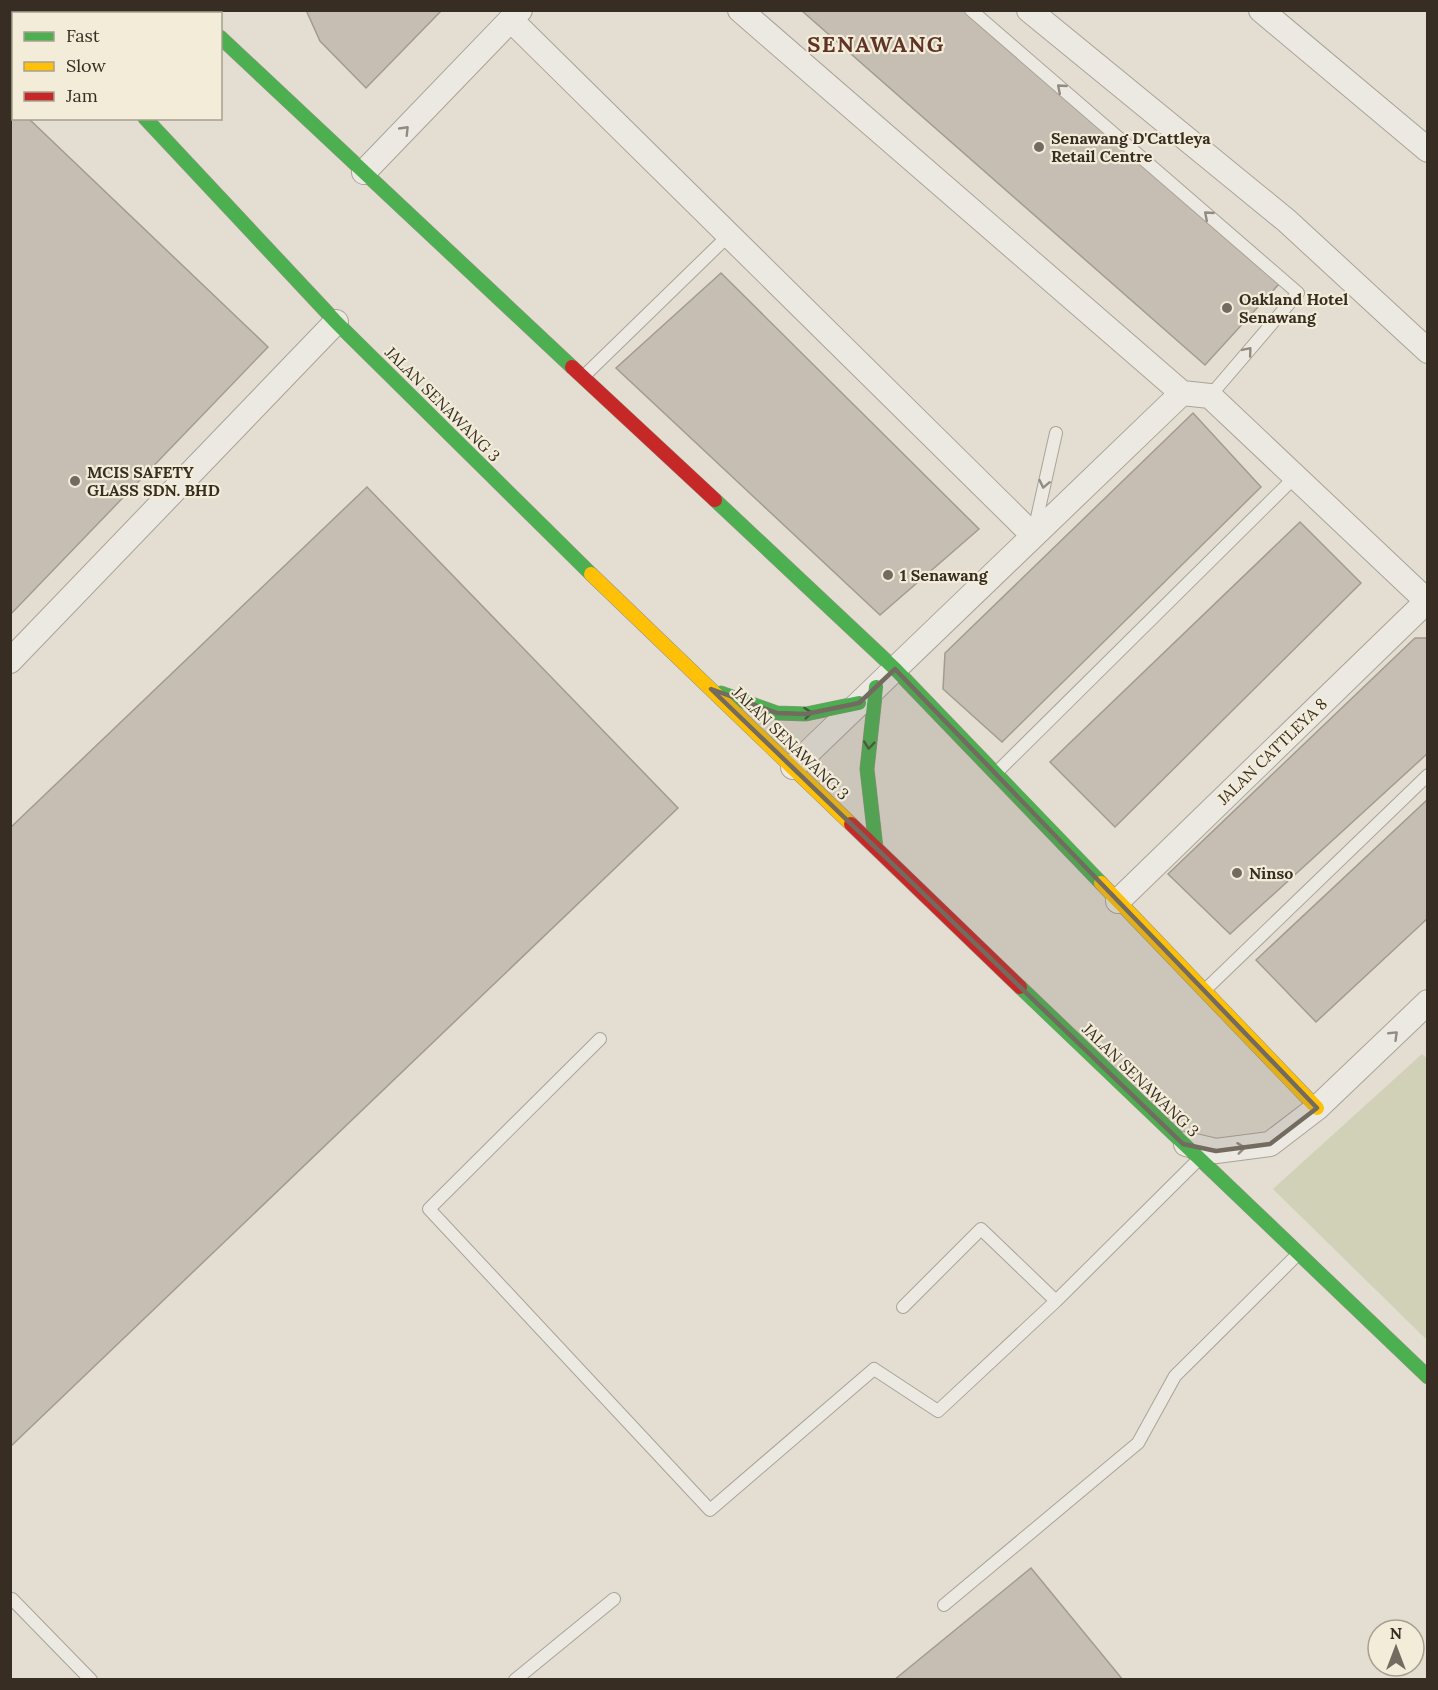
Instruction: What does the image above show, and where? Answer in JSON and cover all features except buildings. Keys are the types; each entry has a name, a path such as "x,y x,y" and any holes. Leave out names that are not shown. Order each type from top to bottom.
{"street":[{"path":"740,10 1182,393 1210,396 1427,602"},
{"path":"1029,10 1287,221 1428,351"},
{"path":"1261,10 1428,150"},
{"path":"364,172 515,15 729,235 1033,535"},
{"path":"222,39 895,669 1317,1108"},
{"name":"JALAN SENAWANG 3","path":"147,120 336,322 620,603 1428,1377"},
{"path":"10,661 336,322"},
{"path":"793,767 1182,393"},
{"name":"JALAN CATTLEYA 8","path":"1118,901 1427,602"},
{"path":"711,689 777,713 806,714 868,695"},
{"path":"868,695 867,769 876,848"},
{"path":"1191,1151 1215,1151 1270,1144 1317,1108 1428,1002"}],"lane":[{"path":"971,10 1298,293 1210,396"},
{"path":"583,377 729,235"},
{"path":"1033,535 1056,432"},
{"path":"995,773 1295,477"},
{"path":"1204,991 1428,775"},
{"path":"600,1039 429,1209 710,1510 874,1369 938,1411 1056,1301 1191,1151"},
{"path":"903,1307 981,1229 1056,1301"},
{"path":"944,1605 1138,1443 1175,1376 1299,1254"},
{"path":"12,1599 91,1680"},
{"path":"515,1680 614,1599"}],"highlighted area":[{"path":"895,669 1317,1108 1270,1144 1216,1151 1183,1144 711,689 777,713 806,714 859,703"}],"green space":[{"path":"1422,1054 1428,1059 1427,1340 1273,1189"}],"traffic: fast":[{"path":"222,39 572,367"},
{"path":"147,120 336,322 591,574"},
{"path":"715,500 895,669 1101,883"},
{"path":"876,687 867,769 876,848"},
{"path":"721,693 777,713 806,714 859,703"},
{"path":"1020,987 1428,1377"}],"traffic: slow":[{"path":"591,574 851,824"},
{"path":"1101,883 1317,1108"}],"traffic: jam":[{"path":"572,367 715,500"},
{"path":"851,824 1020,987"}],"place":[{"name":"Senawang D'Cattleya Retail Centre","path":"1039,147"},
{"name":"Oakland Hotel Senawang","path":"1227,308"},
{"name":"MCIS SAFETY GLASS SDN. BHD","path":"75,481"},
{"name":"1 Senawang","path":"888,575"},
{"name":"Ninso","path":"1237,873"}],"district":[{"name":"SENAWANG","path":"876,44"}]}
